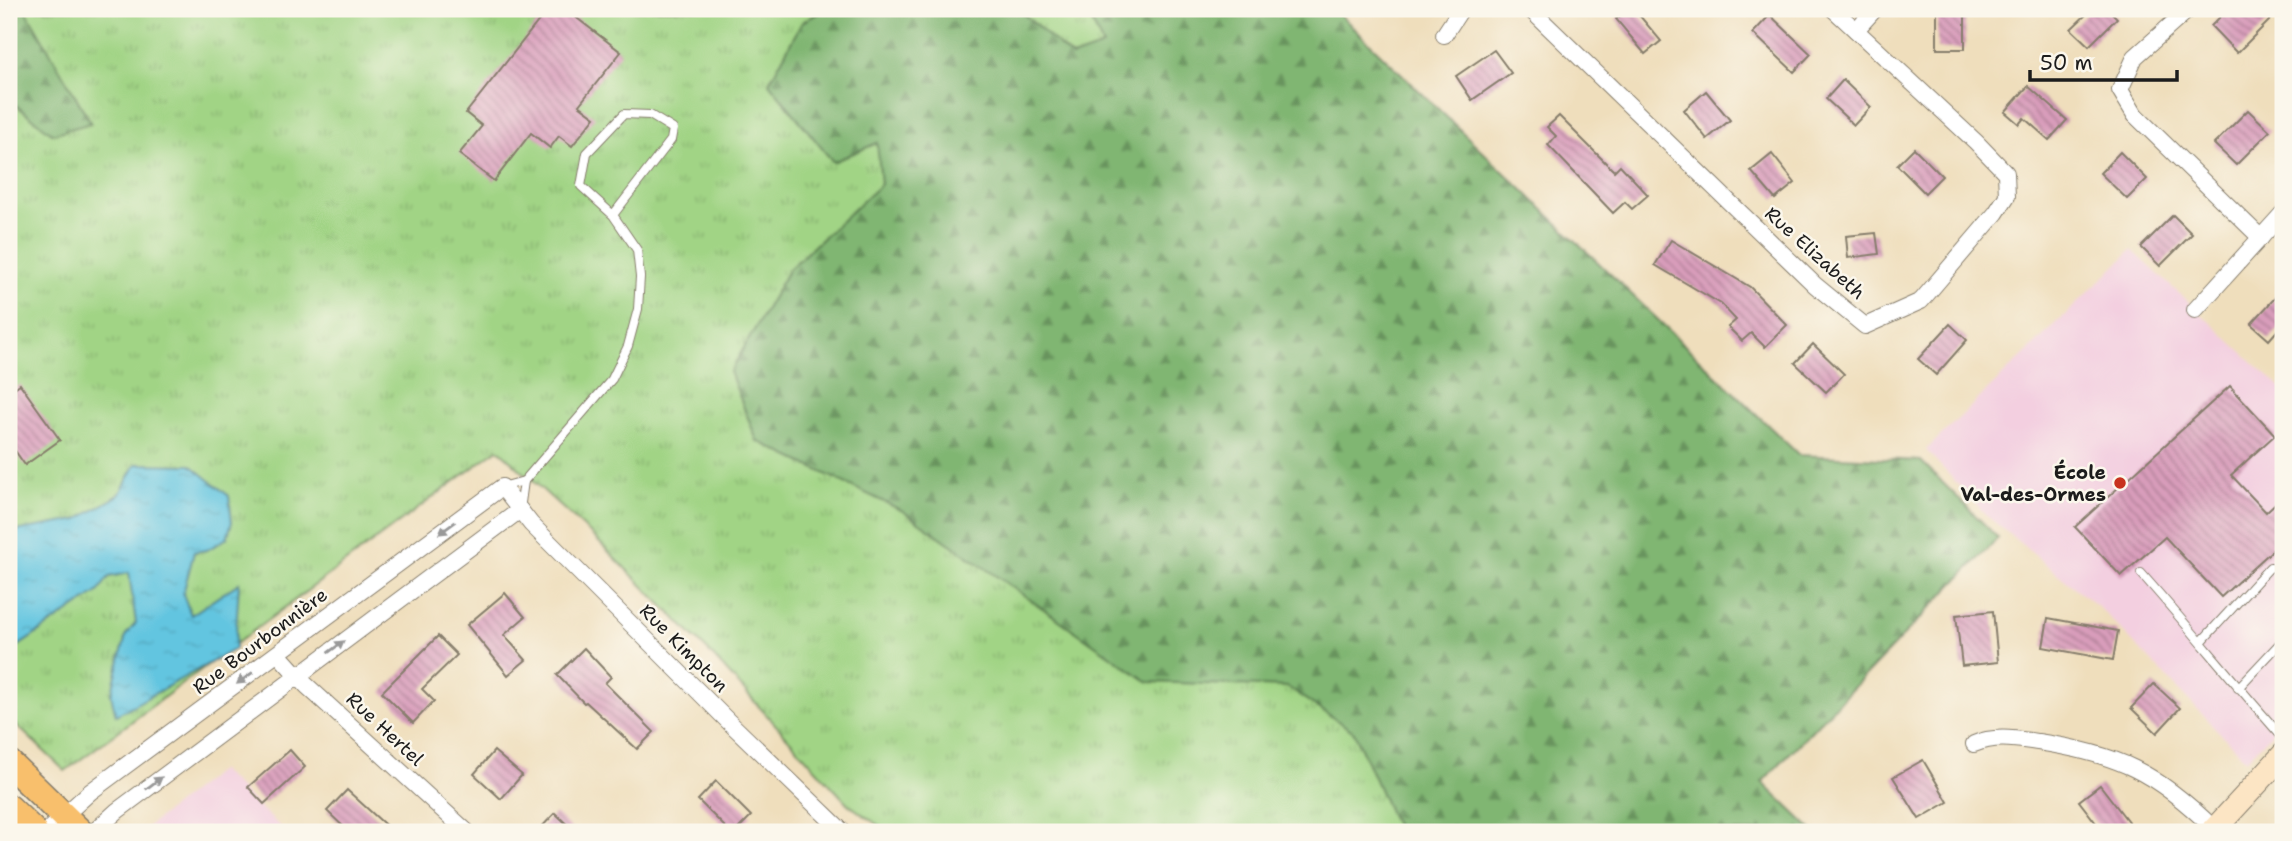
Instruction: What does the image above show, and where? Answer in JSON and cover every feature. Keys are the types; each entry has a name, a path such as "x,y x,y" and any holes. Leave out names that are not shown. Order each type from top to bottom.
{"main road":[{"path":"2213,831 2283,755"},
{"path":"9,764 63,827"},
{"path":"9,808 34,832"}],"street":[{"path":"1444,35 1461,9"},
{"name":"Rue Elizabeth","path":"1530,9 1815,285 1866,326 1921,301 1996,213 2007,196 2006,173 1833,9"},
{"path":"1856,30 1875,9"},
{"path":"2189,9 2135,57 2120,90 2135,115 2261,238"},
{"path":"2195,310 2283,213"},
{"name":"Rue Kimpton","path":"502,487 531,524 843,832"},
{"name":"Rue Bourbonnière","path":"63,827 90,792 502,487"},
{"path":"94,832 117,811 520,510"},
{"name":"Rue Hertel","path":"278,654 297,676 467,832"},
{"path":"1974,744 1997,738 2020,739 2069,746 2116,759 2160,783 2193,809 2213,831"}],"lane":[{"path":"520,510 524,481 612,379 628,346 638,309 640,277 637,250 612,215 581,186 587,153 624,114 650,115 673,129 671,140 612,215"},
{"path":"502,487 524,481"},
{"path":"2202,641 2270,567 2283,569"},
{"path":"2141,573 2283,738"},
{"path":"2238,688 2283,640"}],"shaded area":[{"name":"École Val-des-Ormes","path":"2132,250 2283,390 2283,721 2246,760 2102,610 1987,516 1926,450"},
{"path":"220,770 286,832 141,832"}],"green space":[{"path":"9,9 1270,9 1520,832 888,832 848,804 710,653 592,535 498,449 65,771 9,718"},
{"path":"9,9 25,9 91,123 53,134 9,100"},
{"path":"826,9 1018,9 1072,57 1103,46 1086,9 1334,9 1799,455 1921,461 1998,538 1762,782 1814,832 1398,832 1354,732 1287,687 1148,682 903,511 757,441 730,372 789,269 881,184 877,143 833,162 769,83 802,22"}],"water":[{"path":"136,464 191,465 229,496 232,522 227,538 207,550 194,552 183,594 191,615 239,583 235,649 116,715 111,695 126,635 136,623 129,573 109,577 98,592 14,649 9,642 9,532 77,520 119,495"}],"building":[{"path":"548,9 565,9 621,52 579,105 595,117 572,146 559,136 550,148 531,133 494,181 459,154 482,126 466,113"},
{"path":"1629,9 1634,9 1661,41 1645,54 1616,19"},
{"path":"2092,9 2108,9 2117,18 2089,46 2071,29"},
{"path":"2228,9 2281,9 2237,53 2211,26"},
{"path":"1937,10 1965,10 1965,49 1937,49"},
{"path":"1770,15 1811,54 1794,72 1753,33"},
{"path":"1494,50 1511,73 1472,100 1456,76"},
{"path":"1843,80 1871,107 1854,125 1826,99"},
{"path":"2028,86 2067,120 2049,140 2024,118 2019,124 2005,112"},
{"path":"1706,91 1730,120 1707,139 1684,110"},
{"path":"2248,110 2270,131 2236,165 2214,144"},
{"path":"1559,116 1614,171 1620,165 1648,195 1632,209 1625,202 1613,213 1548,145 1556,136 1547,127"},
{"path":"1914,148 1942,176 1925,193 1897,165"},
{"path":"2120,152 2147,179 2127,199 2100,173"},
{"path":"1772,154 1795,183 1775,199 1751,171"},
{"path":"2173,215 2192,234 2160,266 2141,247"},
{"path":"1876,233 1879,254 1848,258 1846,236"},
{"path":"1671,240 1750,287 1787,325 1765,347 1751,333 1742,341 1728,327 1736,320 1721,304 1655,265"},
{"path":"2283,289 2283,324 2269,340 2251,324"},
{"path":"1950,324 1967,340 1936,375 1918,359"},
{"path":"1813,344 1844,374 1826,392 1795,363"},
{"path":"20,384 60,440 25,465 9,442 9,392"},
{"name":"École Val-des-Ormes","path":"2230,386 2275,435 2231,475 2266,512 2283,496 2283,550 2276,547 2221,597 2165,537 2121,576 2075,527"},
{"path":"505,593 525,617 504,635 526,660 508,675 467,625"},
{"path":"1993,611 1998,662 1962,666 1956,615"},
{"path":"2048,618 2118,631 2113,660 2043,647"},
{"path":"438,636 457,655 422,689 434,701 413,723 382,692"},
{"path":"584,648 611,677 605,683 654,732 637,749 584,703 557,675"},
{"path":"2154,684 2180,708 2157,733 2131,708"},
{"path":"290,750 305,767 264,804 248,787"},
{"path":"494,751 522,775 501,799 474,774"},
{"path":"1923,760 1948,802 1919,819 1893,777"},
{"path":"716,781 751,816 735,832 730,832 698,800"},
{"path":"2100,785 2136,832 2103,832 2079,801"},
{"path":"347,790 393,832 349,832 327,811"},
{"path":"555,813 575,832 537,832"}],"place":[{"name":"École Val-des-Ormes","path":"2120,483"}]}
